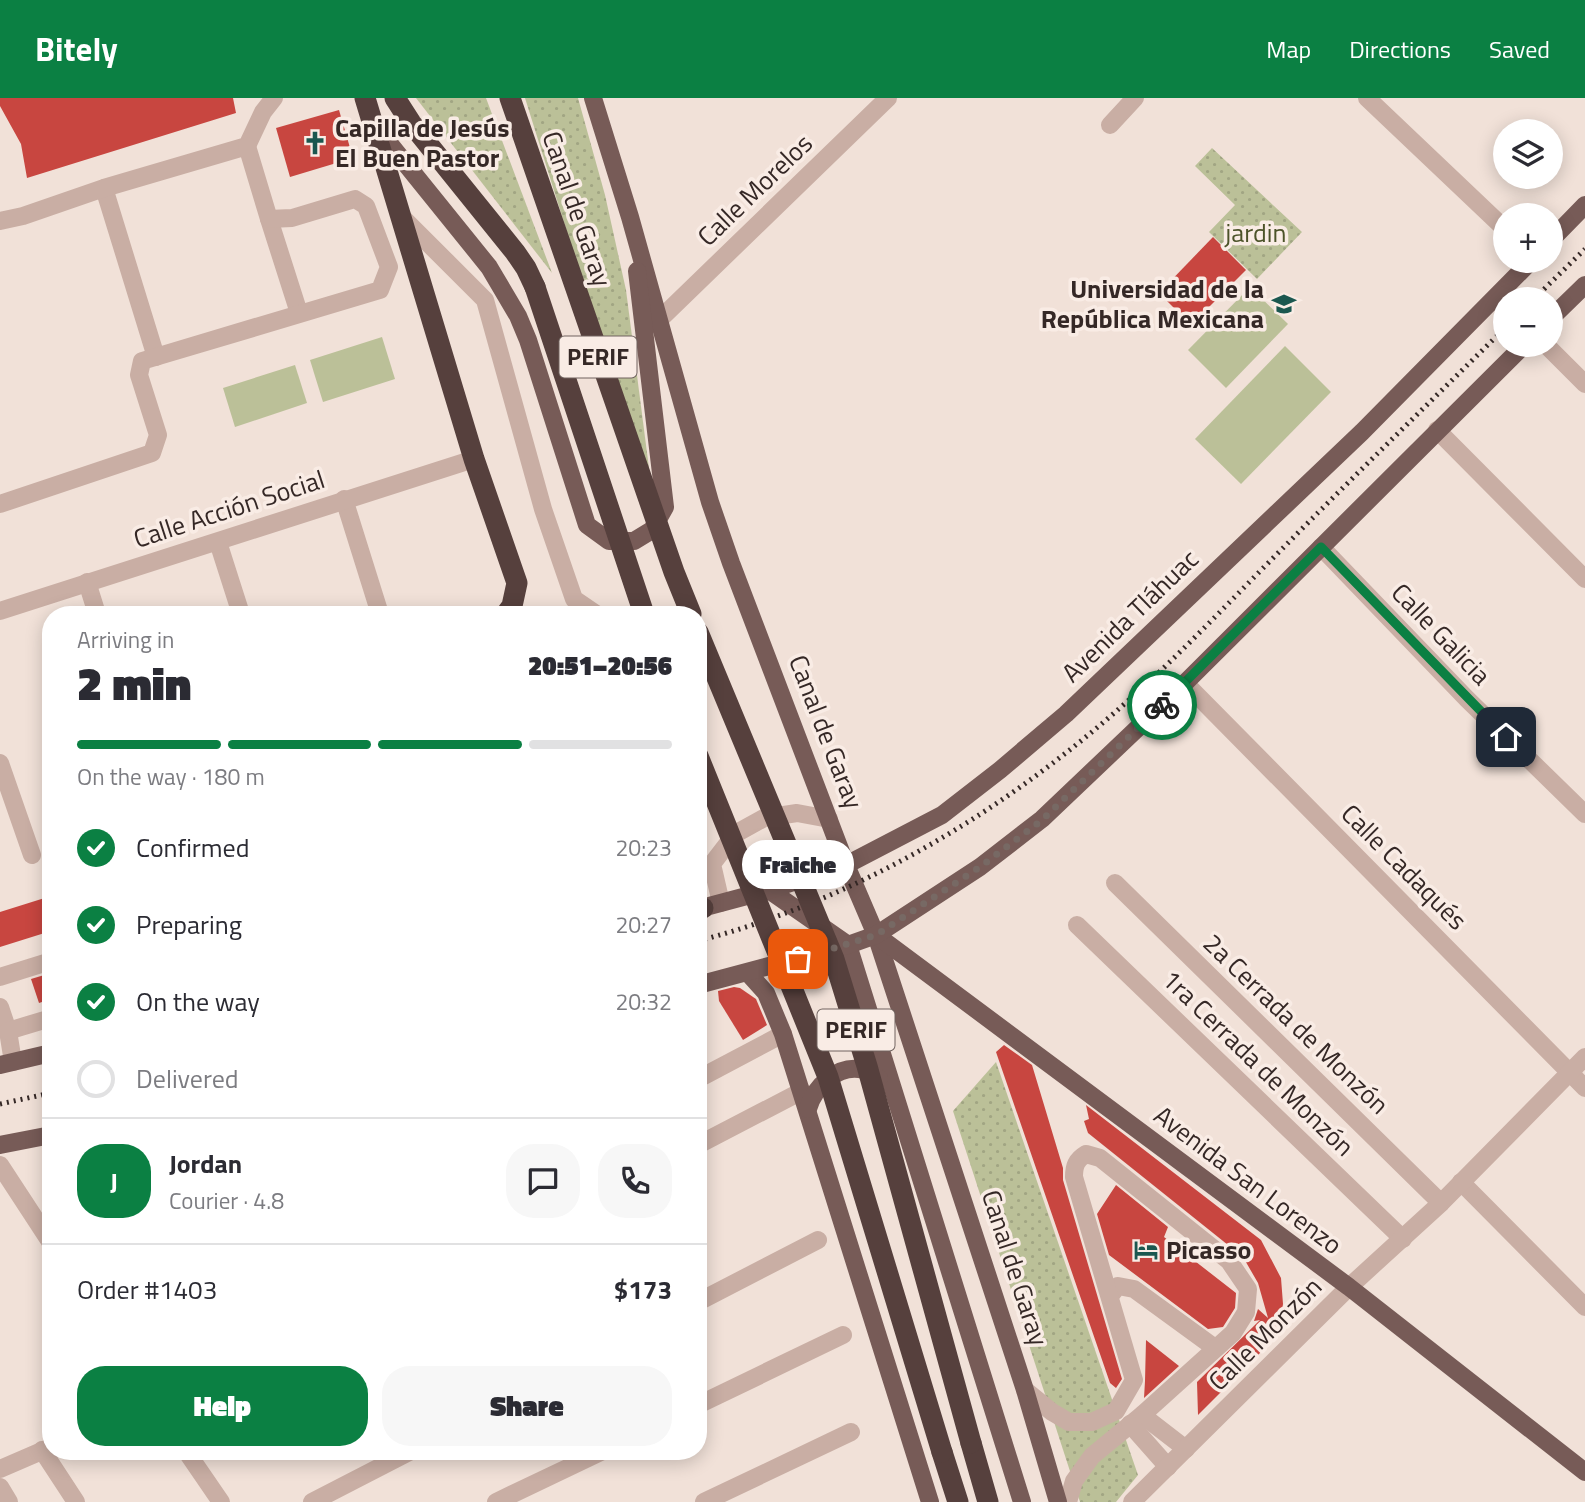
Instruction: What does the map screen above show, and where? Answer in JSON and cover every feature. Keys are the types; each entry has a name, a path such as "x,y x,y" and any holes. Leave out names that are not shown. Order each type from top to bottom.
{"highway":[{"path":"365,98 474,459 517,583 512,606"},
{"name":"PERIF","path":"395,98 411,123 515,252 535,286 641,606"},
{"name":"Canal de Garay","path":"510,98 583,313 688,606"},
{"name":"PERIF","path":"707,654 834,960 867,1066 988,1502"},
{"name":"PERIF","path":"707,778 828,1077 958,1502"}],"main road":[{"name":"Canal de Garay","path":"593,98 630,217 710,502 846,865 876,935 1025,1390 1058,1502"},
{"path":"371,121 489,267 505,291 528,340 587,525 609,541 634,541 652,530 664,507 630,217"},
{"path":"1563,228 1585,205"},
{"name":"Avenida Tláhuac","path":"707,906 846,865 942,815 1000,770 1066,714 1362,432 1519,273"},
{"path":"1563,306 1585,285"},
{"path":"707,983 876,935 980,867 1042,820 1185,683 1512,357"},
{"path":"769,890 848,945 1022,1502"},
{"name":"Avenida San Lorenzo","path":"876,935 1349,1287 1585,1472"},
{"path":"748,973 766,993 783,1034 930,1502"},
{"path":"6,1064 42,1055"},
{"path":"808,1109 817,1089 835,1074 862,1070 893,1089"},
{"path":"0,1145 42,1137"}],"street":[{"path":"274,98 263,112 247,146 299,313"},
{"name":"Calle Morelos","path":"659,320 888,98"},
{"path":"1110,125 1135,98"},
{"path":"1367,98 1493,218"},
{"path":"0,221 247,146"},
{"path":"104,188 156,357"},
{"path":"0,504 152,453 158,435 139,375 142,361 380,290 389,267 366,206 355,199 292,218 269,219"},
{"path":"400,215 485,300 543,509 574,599 584,606"},
{"path":"1558,357 1585,383"},
{"path":"1437,430 1585,579"},
{"name":"Calle Acción Social","path":"0,611 474,459"},
{"path":"344,499 377,606"},
{"path":"218,542 239,606"},
{"name":"Calle Galicia","path":"1321,547 1467,699 1585,814"},
{"path":"87,582 94,606"},
{"name":"Calle Cadaqués","path":"1185,683 1585,1088"},
{"path":"0,763 32,855"},
{"path":"707,858 735,834 764,818 796,813 829,819"},
{"name":"2a Cerrada de Monzón","path":"1115,883 1441,1203"},
{"name":"1ra Cerrada de Monzón","path":"1077,925 1403,1239"},
{"path":"0,977 42,964"},
{"path":"0,1007 8,1031 6,1064"},
{"path":"8,1031 42,1021"},
{"path":"707,1074 783,1034"},
{"name":"Calle Monzón","path":"1135,1501 1349,1287 1441,1203 1585,1057"},
{"path":"707,1140 802,1090"},
{"path":"1025,1390 1069,1422 1092,1422 1116,1410 1134,1380 1074,1177 1074,1167 1079,1158 1086,1154 1100,1158 1229,1261 1248,1289 1246,1312 1233,1333 1092,1456 1074,1481 1068,1502"},
{"path":"0,1165 42,1229"},
{"path":"1461,1182 1585,1307"},
{"path":"707,1297 818,1240"},
{"path":"1110,1296 1118,1286 1134,1289 1215,1348"},
{"path":"707,1401 843,1335"},
{"path":"1136,1419 1186,1449"},
{"path":"1136,1419 1168,1467"},
{"path":"704,1502 851,1432"},
{"path":"0,1469 42,1450"},
{"path":"53,1460 76,1502"},
{"path":"192,1460 221,1502"},
{"path":"312,1502 394,1460"},
{"path":"496,1502 584,1460"},
{"path":"0,1487 9,1502"}],"green space":[{"path":"416,98 486,98 552,273"},
{"path":"525,98 578,98 605,195 626,290 650,476 577,264"},
{"name":"jardin","path":"1212,148 1302,232 1257,279 1209,232 1235,205 1195,166"},
{"path":"1250,287 1288,324 1226,388 1188,350"},
{"path":"382,337 395,379 323,402 310,360"},
{"path":"1285,346 1331,392 1241,484 1195,439"},
{"path":"295,365 307,403 235,427 223,388"},
{"path":"996,1062 1138,1475 1116,1502 1080,1502 953,1111"}],"building":[{"path":"0,98 233,98 236,113 27,178 21,144 0,106"},
{"name":"Capilla de Jesús El Buen Pastor","path":"339,110 353,158 290,177 276,128"},
{"path":"1213,237 1246,270 1191,325 1159,293"},
{"path":"42,899 42,934 0,947 0,912"},
{"path":"42,976 42,1002 39,1003 31,979"},
{"path":"734,987 756,999 767,1025 743,1040 719,1001 718,991"},
{"path":"1004,1045 1032,1065 1122,1379 1116,1388 1110,1383 996,1052"},
{"path":"1086,1105 1261,1240 1281,1278 1281,1317 1270,1319 1278,1325 1270,1343 1198,1415 1197,1382 1260,1320 1254,1321 1258,1309 1268,1318 1258,1283 1243,1257 1088,1133 1084,1121 1089,1119"},
{"name":"Picasso","path":"1116,1185 1168,1227 1164,1237 1236,1293 1235,1308 1223,1327 1208,1329 1109,1255 1097,1214"},
{"path":"1146,1340 1179,1366 1144,1398 1145,1381"}],"railway":[{"path":"1546,287 1585,249"},
{"path":"707,938 756,924 813,902 923,849 1026,783 1075,746 1183,649 1493,340"},
{"path":"0,1104 42,1095"}],"way so far":[{"path":"798,959 876,935 980,867 1042,820 1162,705"}],"place":[{"name":"Capilla de Jesús El Buen Pastor","path":"315,143"},
{"name":"Universidad de la República Mexicana","path":"1284,304"},
{"name":"Fraiche","path":"798,959"},
{"name":"Picasso","path":"1146,1250"}],"route":[{"path":"1162,705 1321,547 1506,737"}]}
